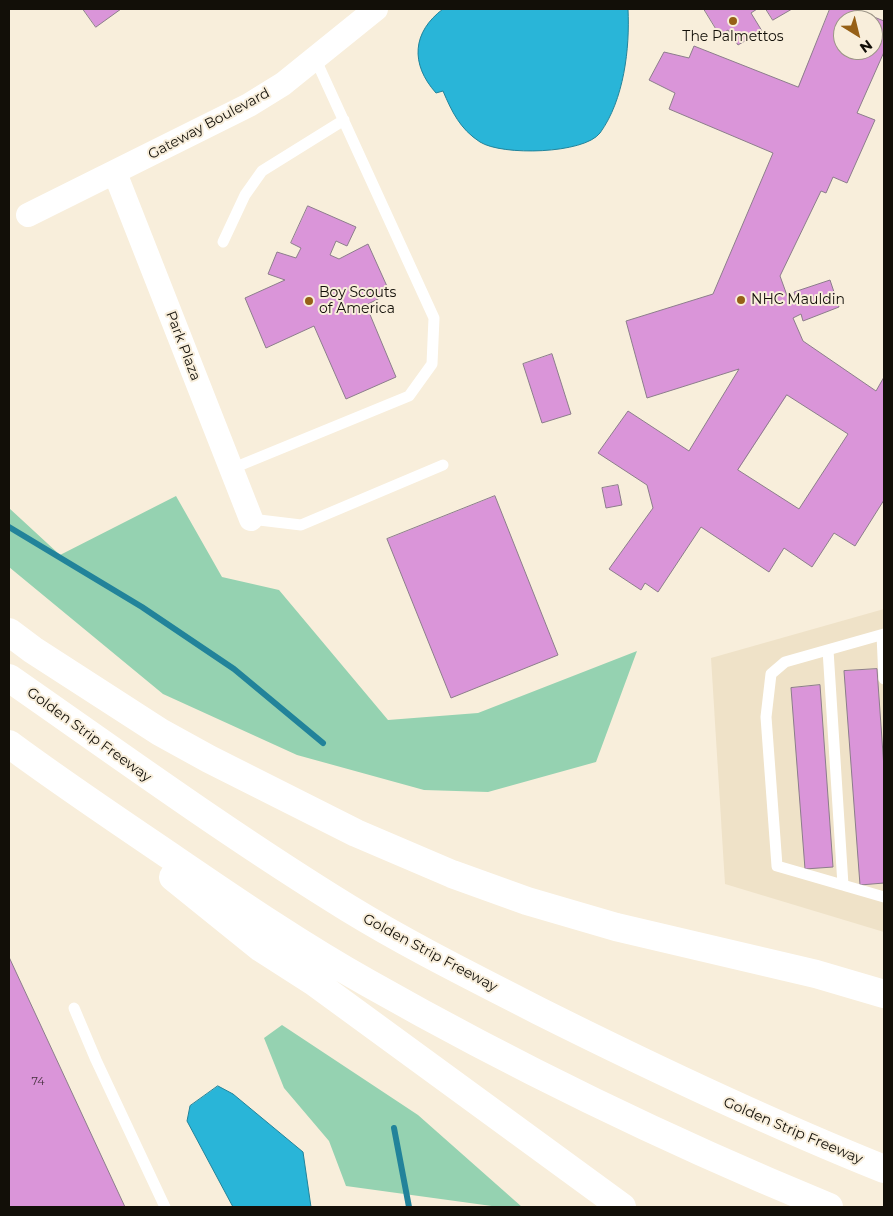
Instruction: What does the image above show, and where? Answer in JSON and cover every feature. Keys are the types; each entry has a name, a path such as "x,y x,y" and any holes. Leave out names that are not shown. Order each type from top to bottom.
{"highway":[{"path":"9,632 33,650 160,732 209,759 356,833 452,874 527,901 616,928 816,974 884,994"},
{"name":"Golden Strip Freeway","path":"9,678 146,776 281,866 425,953 631,1058 733,1106 884,1169"},
{"path":"9,744 274,927 367,983 498,1054 731,1167 829,1207"},
{"path":"53,776 253,942 314,982 622,1207"}],"street":[{"name":"Gateway Boulevard","path":"28,215 249,105 283,84 376,9"},
{"name":"Park Plaza","path":"115,173 251,519"}],"lane":[{"path":"232,469 409,396 432,364 434,318 315,58"},
{"path":"223,242 245,195 262,171 344,120"},
{"path":"251,519 301,525 443,465"},
{"path":"884,679 883,634 785,662 771,674 766,717 777,866 884,897"},
{"path":"828,650 843,885"},
{"path":"74,1008 96,1060 165,1207"}],"shaded area":[{"path":"884,609 884,932 725,884 711,658"}],"green space":[{"path":"176,496 222,577 279,590 388,720 478,713 637,651 596,762 488,792 424,790 297,755 163,694 9,567 9,508 60,555"},
{"path":"282,1025 418,1115 522,1207 499,1207 346,1186 329,1141 284,1088 264,1038"}],"water":[{"path":"443,9 628,9 628,40 624,73 615,105 600,133 591,140 578,145 542,151 523,151 491,146 473,137 457,120 443,91 436,93 428,82 419,60 420,38 425,28"},
{"path":"218,1086 233,1094 303,1152 311,1207 233,1207 187,1121 190,1106"}],"building":[{"path":"83,9 121,9 96,27"},
{"name":"The Palmettos","path":"704,9 757,9 751,13 762,31 738,45 728,30 720,35"},
{"name":"The Palmettos","path":"766,9 792,9 773,20"},
{"name":"NHC Mauldin","path":"830,9 854,9 856,10 833,10 833,60 880,60 857,113 875,120 847,183 833,177 826,193 821,191 780,276 789,301 796,299 794,292 830,280 839,307 803,321 801,314 793,318 803,341 876,391 884,377 884,500 855,546 834,533 812,567 784,548 769,572 701,527 658,592 645,583 641,590 609,569 653,508 647,485 598,453 628,411 689,451 739,369 647,398 626,321 713,294 773,153 669,109 675,93 649,80 664,52 689,58 694,46 798,87","holes":["787,395 848,434 799,509 738,470"]},
{"name":"NHC Mauldin","path":"883,21 884,21 883,54"},
{"name":"Boy Scouts of America","path":"308,206 356,227 347,246 336,241 330,255 339,259 368,244 390,293 366,305 396,377 346,399 314,326 266,348 245,298 285,280 268,274 277,252 296,258 301,248 291,243"},
{"path":"552,354 571,414 542,423 523,364"},
{"path":"618,485 622,505 606,508 602,488"},
{"path":"495,496 558,655 451,698 387,539"},
{"path":"877,669 884,768 884,883 860,885 844,671"},
{"path":"820,685 833,867 805,869 791,688"},
{"path":"9,957 125,1207 9,1207"}],"waterway":[{"path":"9,527 142,607 234,669 323,743"},
{"path":"394,1128 409,1207"}],"place":[{"name":"The Palmettos","path":"733,21"},
{"name":"NHC Mauldin","path":"741,300"},
{"name":"Boy Scouts of America","path":"309,301"}]}
